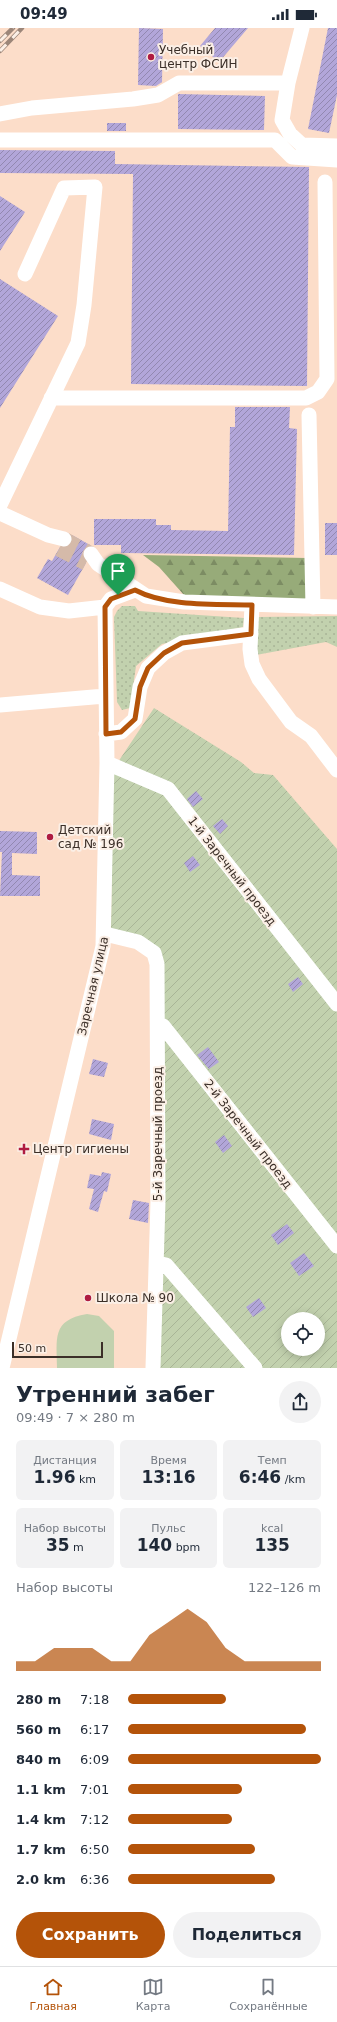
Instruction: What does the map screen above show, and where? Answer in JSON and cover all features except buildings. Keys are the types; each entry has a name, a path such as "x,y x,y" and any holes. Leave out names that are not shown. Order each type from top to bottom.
{"street":[{"path":"302,28 288,83 282,120 290,134 302,145 337,146"},
{"path":"0,114 32,108 133,99 158,95 179,83 288,83"},
{"path":"0,140 275,140 292,157 337,160"},
{"path":"51,398 306,398 318,392 327,379 325,182"},
{"path":"0,505 78,342 84,305 95,187 64,188 25,274"},
{"path":"309,415 313,607"},
{"path":"0,513 48,535 62,544"},
{"path":"92,560 146,596 184,602 337,607"},
{"path":"0,589 40,607 69,611 105,607 111,599 135,590"},
{"path":"252,605 252,664 259,680 291,722 311,736 337,770"},
{"name":"Заречная улица","path":"2,1368 5,1327 104,946 107,763 105,607"},
{"path":"106,734 121,732 135,719 140,687 148,668 164,653 182,643 251,634"},
{"path":"0,705 105,696"},
{"name":"1-й Заречный проезд","path":"107,763 168,789 337,1004"},
{"name":"5-й Заречный проезд","path":"105,934 138,942 154,953 157,964 157,1263 153,1368"},
{"name":"2-й Заречный проезд","path":"158,1024 163,1026 337,1246"},
{"path":"157,1263 166,1265 255,1368"}],"green space":[{"path":"143,555 307,558 307,598 303,601 184,595 159,567"},
{"path":"122,606 135,606 138,611 244,618 243,627 162,644 136,666 130,708 122,710 117,702 114,617"},
{"path":"337,616 337,647 326,642 256,655 258,617"},
{"path":"154,708 241,762 254,773 273,775 337,849 337,1368 149,1368 155,1228 151,954 111,930 113,774 120,759"},
{"path":"87,1314 99,1316 114,1331 114,1368 57,1368 58,1332 67,1321"}],"tunnel":[{"path":"64,539 91,554"},
{"path":"59,549 86,563"}],"railway":[{"path":"0,41 13,28"},
{"path":"0,51 22,28"}],"place":[{"name":"Учебный центр ФСИН","path":"151,57"},
{"name":"Детский сад № 196","path":"50,837"},
{"name":"Центр гигиены","path":"24,1149"},
{"name":"Школа № 90","path":"88,1298"}],"route":[{"path":"135,590 146,596 184,602 252,605 251,634 208,638 182,643 164,653 148,668 140,687 135,719 121,732 106,734 105,607 111,599 118,595 135,590"}]}
